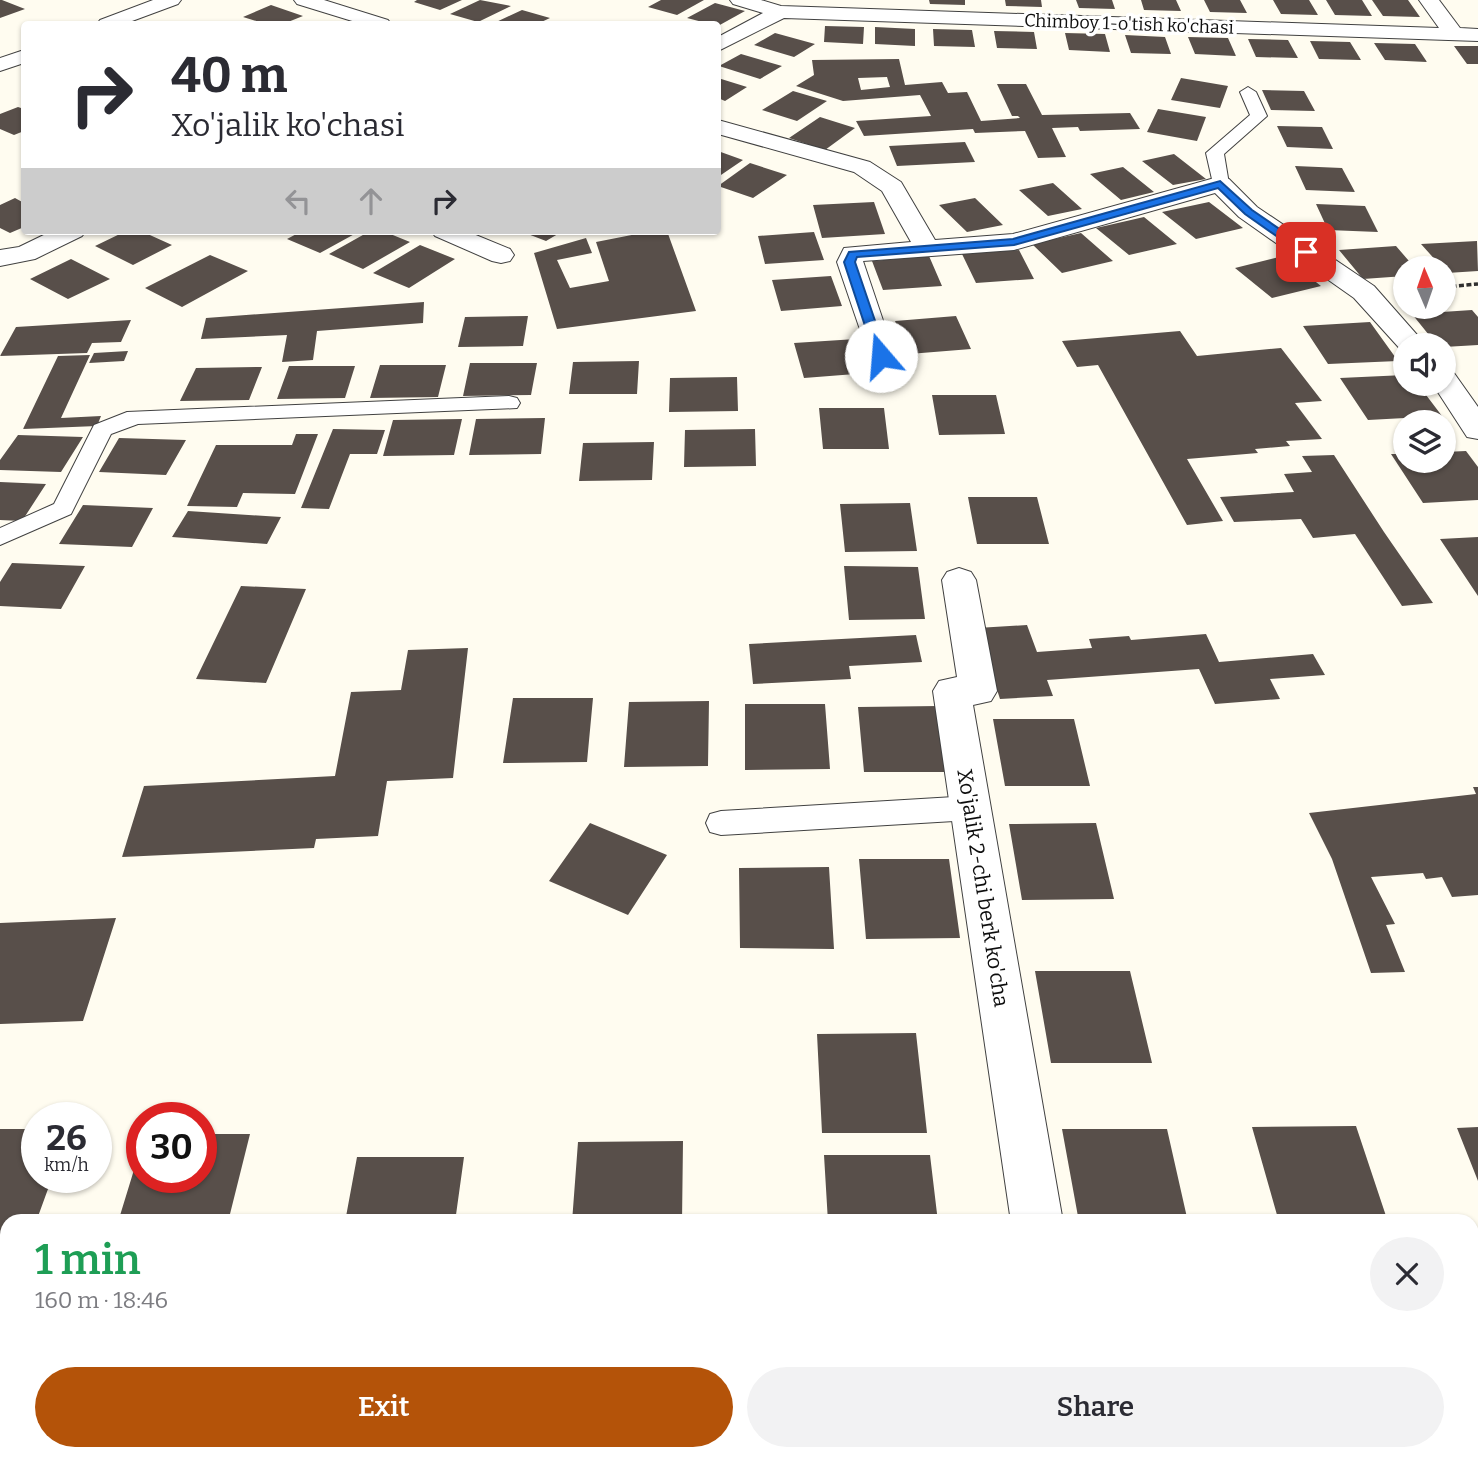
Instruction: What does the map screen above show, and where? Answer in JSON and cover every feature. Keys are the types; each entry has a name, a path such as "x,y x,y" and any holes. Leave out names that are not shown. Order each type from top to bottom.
{"street":[{"path":"115,21 171,0"},
{"path":"304,0 371,21"},
{"name":"Chimboy 1-o'tish ko'chasi","path":"740,0 780,12 1478,35"},
{"path":"1429,0 1455,35"},
{"path":"721,43 780,12"},
{"path":"0,65 21,57"},
{"path":"721,128 862,167 892,187 927,248"},
{"path":"881,356 850,262 853,254 1014,242 1220,184 1248,212 1364,292 1401,333"},
{"path":"0,258 26,253 64,235"},
{"path":"454,235 501,255"},
{"path":"1455,396 1478,430"},
{"name":"Xo'jalik 2-chi berk ko'cha","path":"959,580 978,691 952,691 1036,1214"}],"lane":[{"path":"1220,184 1215,153 1259,116 1248,92"},
{"path":"0,537 63,509 102,430 135,417 509,403"},
{"path":"721,823 971,808"}],"path":[{"path":"1456,286 1478,284"}],"building":[{"path":"2,0 25,9 0,18"},
{"path":"462,0 440,10 414,2"},
{"path":"480,0 511,6 480,21 450,14"},
{"path":"661,0 704,0 677,15 648,7"},
{"path":"929,0 965,0 965,5 930,4"},
{"path":"1005,0 1041,0 1042,7 1006,6"},
{"path":"1076,0 1112,0 1115,9 1079,8"},
{"path":"1141,0 1176,0 1181,11 1144,10"},
{"path":"1204,0 1240,0 1247,13 1210,12"},
{"path":"1273,0 1309,0 1318,15 1281,14"},
{"path":"1326,0 1362,0 1372,16 1335,15"},
{"path":"1372,0 1408,0 1420,17 1383,16"},
{"path":"715,3 745,11 721,24 721,21 687,18"},
{"path":"271,5 303,16 290,21 256,21 243,17"},
{"path":"522,10 550,18 544,21 498,21"},
{"path":"825,26 864,27 863,44 824,42"},
{"path":"875,27 915,29 915,46 875,44"},
{"path":"933,29 972,30 975,47 934,46"},
{"path":"994,31 1034,32 1037,49 997,48"},
{"path":"775,33 815,44 794,57 754,45"},
{"path":"1065,33 1105,34 1110,52 1069,50"},
{"path":"1125,35 1165,37 1171,54 1131,53"},
{"path":"1188,37 1228,38 1236,56 1195,54"},
{"path":"1248,39 1288,40 1298,58 1256,57"},
{"path":"1310,41 1350,42 1361,60 1319,59"},
{"path":"1374,43 1415,44 1427,62 1385,60"},
{"path":"1454,46 1478,46 1478,64 1467,64"},
{"path":"741,54 782,66 760,79 721,65"},
{"path":"899,59 905,85 942,82 948,93 967,92 981,121 1020,118 1012,116 997,84 1026,84 1042,115 1130,113 1140,129 1080,131 1078,127 1052,128 1066,157 1038,158 1025,131 975,133 973,129 864,136 856,121 931,116 920,95 843,101 796,86 814,75 812,60","holes":["887,77 890,87 861,90 858,78"]},
{"path":"1181,78 1228,86 1220,108 1171,100"},
{"path":"721,79 747,87 725,101 721,99"},
{"path":"1262,90 1304,91 1315,111 1271,110"},
{"path":"793,91 827,101 797,121 762,110"},
{"path":"21,108 21,132 14,135 0,129 0,114"},
{"path":"1158,109 1206,117 1197,141 1147,132"},
{"path":"820,117 855,128 825,150 789,138"},
{"path":"1277,126 1322,127 1333,149 1287,147"},
{"path":"965,142 975,162 897,166 889,146"},
{"path":"721,152 743,160 721,175"},
{"path":"1174,154 1206,179 1173,185 1142,161"},
{"path":"750,163 787,175 753,198 721,187 721,184"},
{"path":"1295,166 1342,168 1355,192 1306,190"},
{"path":"1123,167 1154,192 1121,200 1090,174"},
{"path":"1053,183 1082,209 1048,216 1019,190"},
{"path":"15,198 21,201 21,228 10,233 0,228 0,205"},
{"path":"975,198 1003,225 967,232 939,205"},
{"path":"874,202 885,234 822,238 813,205"},
{"path":"1209,202 1243,228 1196,239 1162,212"},
{"path":"1316,204 1365,206 1378,232 1328,230"},
{"path":"1144,217 1177,244 1129,255 1096,228"},
{"path":"814,232 824,260 765,264 758,236"},
{"path":"1081,233 1113,261 1062,273 1032,244"},
{"path":"118,235 150,235 172,245 133,265 95,246"},
{"path":"294,235 353,235 320,253 287,239"},
{"path":"363,235 393,235 410,242 363,269 329,254"},
{"path":"530,235 556,235 546,241"},
{"path":"632,235 668,235 696,311 557,329 534,253 586,238 592,253 557,260 570,288 609,281 596,242"},
{"path":"1477,241 1478,271 1456,272 1456,256 1432,256 1421,244"},
{"path":"420,245 455,259 409,288 373,273"},
{"path":"1396,246 1405,256 1393,256 1393,277 1363,279 1339,250"},
{"path":"1019,250 1034,279 976,283 962,254"},
{"path":"210,255 248,271 182,307 145,288"},
{"path":"929,256 942,286 883,290 872,261"},
{"path":"1283,256 1321,286 1272,298 1235,268"},
{"path":"71,259 110,279 68,299 30,279"},
{"path":"831,276 842,306 781,311 772,280"},
{"path":"424,302 423,323 317,331 313,360 282,362 287,335 201,339 206,318"},
{"path":"1472,310 1478,317 1478,345 1456,346 1456,333 1427,333 1416,319 1456,319 1456,311"},
{"path":"528,316 523,346 458,347 465,317"},
{"path":"956,316 971,349 909,354 895,321"},
{"path":"131,320 121,342 92,343 87,353 0,356 16,327"},
{"path":"1370,322 1393,354 1393,361 1328,364 1303,326"},
{"path":"1180,331 1197,356 1281,348 1322,401 1295,403 1322,439 1286,441 1290,446 1255,449 1258,453 1187,459 1223,521 1187,525 1098,365 1077,367 1062,341"},
{"path":"856,339 868,373 804,378 794,343"},
{"path":"128,351 124,361 89,363 94,353"},
{"path":"90,355 61,418 101,416 97,426 23,429 58,356"},
{"path":"639,361 637,394 569,394 573,362"},
{"path":"470,363 537,363 531,395 463,396"},
{"path":"380,365 446,365 438,397 370,398"},
{"path":"289,366 355,366 345,398 277,399"},
{"path":"262,367 249,400 180,401 196,368"},
{"path":"1393,376 1393,396 1427,396 1437,410 1393,410 1393,419 1368,420 1340,378"},
{"path":"737,377 738,411 669,412 670,378"},
{"path":"932,395 996,395 1005,434 939,435"},
{"path":"819,408 884,408 889,449 823,449"},
{"path":"545,418 541,454 469,455 476,419"},
{"path":"462,419 454,455 383,456 393,420"},
{"path":"333,429 385,430 377,454 350,454 329,509 301,508"},
{"path":"755,429 756,466 684,467 685,430"},
{"path":"296,434 318,434 295,494 243,493 237,507 187,506 216,445 292,445"},
{"path":"18,435 83,437 61,472 0,470 0,460"},
{"path":"119,438 186,440 166,475 99,472"},
{"path":"654,442 652,480 579,481 583,443"},
{"path":"1456,451 1466,451 1478,467 1478,500 1423,503 1403,473 1456,473"},
{"path":"1334,455 1433,603 1402,606 1355,534 1313,538 1301,519 1234,522 1220,497 1294,492 1284,474 1312,472 1302,456"},
{"path":"0,482 46,484 22,521 0,520"},
{"path":"968,497 1037,497 1049,544 977,544"},
{"path":"910,503 917,551 845,552 840,504"},
{"path":"83,505 153,508 132,547 59,544"},
{"path":"188,511 281,517 267,544 172,537"},
{"path":"1478,537 1478,596 1440,539"},
{"path":"12,563 85,566 61,609 0,606 0,582"},
{"path":"844,566 918,567 925,619 849,620"},
{"path":"241,586 306,589 266,683 196,679"},
{"path":"1027,625 1037,652 1092,648 1089,639 1129,636 1131,640 1206,634 1219,662 1313,654 1325,675 1270,679 1280,699 1215,704 1199,669 1047,680 1053,696 1000,699 977,628"},
{"path":"916,635 922,662 849,666 851,679 753,684 749,644"},
{"path":"468,648 453,778 387,781 378,836 316,839 314,848 122,857 144,786 335,776 351,692 401,690 408,650"},
{"path":"513,698 593,698 587,762 503,763"},
{"path":"709,701 708,766 624,767 629,702"},
{"path":"745,704 825,704 830,769 745,770"},
{"path":"939,706 949,772 864,772 858,707"},
{"path":"993,719 1074,719 1090,786 1005,786"},
{"path":"1473,787 1478,787 1478,895 1452,897 1442,877 1426,879 1423,873 1371,877 1395,924 1386,925 1405,972 1371,973 1332,859 1309,813 1476,794"},
{"path":"590,823 667,855 628,915 549,881"},
{"path":"1096,823 1114,899 1022,900 1009,824"},
{"path":"859,859 949,859 960,938 866,939"},
{"path":"829,867 834,949 740,948 739,868"},
{"path":"116,918 83,1021 0,1024 0,923"},
{"path":"1035,971 1130,971 1152,1063 1051,1063"},
{"path":"916,1033 927,1133 822,1133 817,1034"},
{"path":"1356,1126 1385,1214 1277,1214 1252,1127"},
{"path":"1478,1127 1478,1181 1457,1128"},
{"path":"0,1129 21,1129 21,1193 47,1193 39,1214 0,1214"},
{"path":"1062,1129 1167,1129 1186,1214 1078,1214"},
{"path":"217,1134 250,1134 230,1214 120,1214 127,1193 217,1193"},
{"path":"683,1141 682,1214 573,1214 578,1142"},
{"path":"824,1155 930,1155 937,1214 828,1214"},
{"path":"357,1157 464,1157 456,1214 346,1214"}],"route":[{"path":"881,356 850,262 853,254 1014,242 1220,184 1248,212 1306,252"}]}
